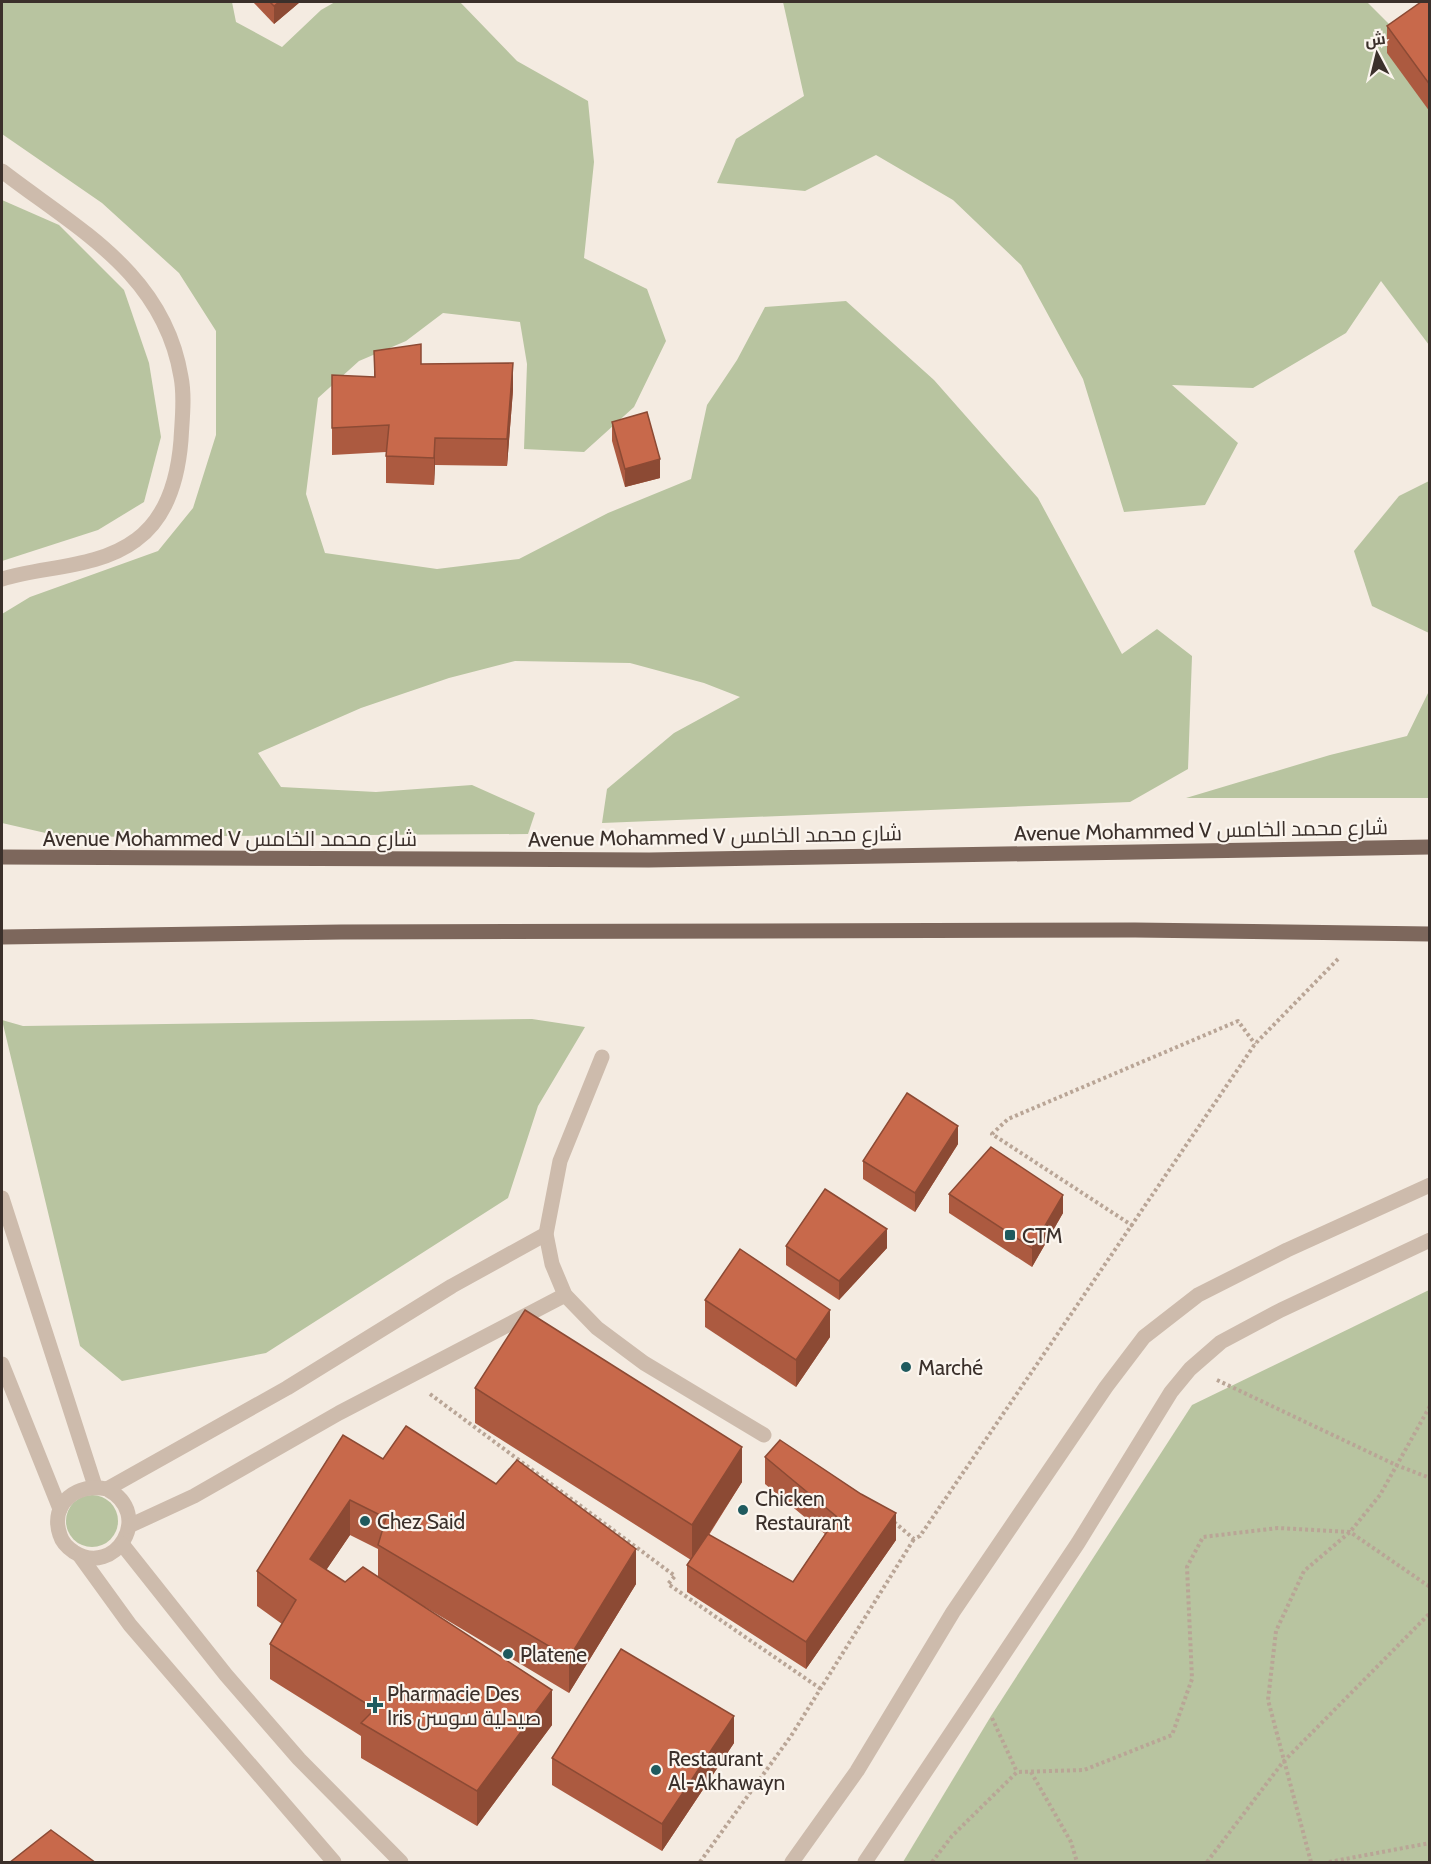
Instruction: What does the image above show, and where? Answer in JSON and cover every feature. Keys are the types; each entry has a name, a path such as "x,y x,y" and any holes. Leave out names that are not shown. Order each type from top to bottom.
{"main road":[{"name":"Avenue Mohammed V شارع محمد الخامس","path":"2,857 649,860 1430,847"},
{"path":"2,937 341,932 1135,930 1430,934"}],"street":[{"path":"2,171 97,241 133,274 155,304 173,345 181,377 183,412 180,455 173,488 162,512 135,542 111,553 2,579"},
{"path":"602,1057 560,1161 546,1234 552,1264 566,1295 597,1328 644,1362 764,1435"},
{"path":"792,1863 857,1771 953,1612 1106,1387 1144,1337 1198,1295 1287,1250 1430,1185"},
{"path":"2,1198 101,1487 117,1494 125,1503 129,1526 122,1544 110,1554 95,1558 80,1556"},
{"path":"334,1863 130,1625 80,1556 68,1548 60,1537 57,1523 60,1509 68,1497 80,1489 101,1487 287,1388 452,1286 546,1234"},
{"path":"865,1863 1078,1543 1171,1392 1190,1369 1221,1342 1430,1240"},
{"path":"129,1526 194,1496 408,1377 566,1295"},
{"path":"2,1364 60,1509"},
{"path":"122,1544 262,1717 299,1759 401,1863"}],"path":[{"path":"700,1863 791,1736 914,1539 920,1536 1256,1044 1363,933"},
{"path":"1133,1226 992,1134 1008,1119 1238,1021 1256,1044"},
{"path":"1223,1373 1213,1378 1396,1465 1430,1478"},
{"path":"408,1377 675,1576 668,1584 820,1689"},
{"path":"1311,1863 1268,1700 1276,1631 1304,1571 1350,1532 1380,1495 1430,1406"},
{"path":"886,1518 914,1539"},
{"path":"932,1863 951,1836 1017,1772 1084,1770 1172,1736 1192,1679 1187,1567 1203,1537 1278,1528 1350,1532 1430,1587"},
{"path":"1207,1863 1283,1762 1430,1613"},
{"path":"985,1726 991,1716 1017,1772"},
{"path":"1031,1772 1071,1842 1077,1863"},
{"path":"1329,1863 1430,1843"}],"green space":[{"path":"2,2 232,2 236,22 282,47 321,10 335,2 460,2 517,61 588,101 594,162 584,258 647,289 666,341 634,407 584,452 524,449 527,364 520,322 443,313 406,341 359,361 318,398 306,494 325,553 437,569 519,559 608,513 691,479 707,405 737,360 765,307 846,301 934,380 1038,498 1122,654 1157,629 1192,656 1188,769 1130,802 602,823 607,789 674,733 740,697 704,683 630,663 515,661 449,678 361,708 258,753 281,787 376,792 472,785 535,813 528,834 63,837 2,823 2,614 30,597 158,551 193,508 216,435 216,331 179,273 102,203 2,134"},
{"path":"783,2 1367,2 1406,41 1429,92 1429,345 1381,281 1346,333 1253,388 1172,385 1238,443 1205,505 1124,512 1083,379 1021,265 953,200 876,155 805,191 717,183 736,139 804,96"},
{"path":"2,200 59,225 124,290 149,363 161,437 144,502 98,530 2,561"},
{"path":"1429,481 1429,633 1372,606 1354,551 1399,496"},
{"path":"1429,691 1429,798 1186,798 1330,755 1407,736"},
{"path":"532,1019 585,1027 538,1106 508,1198 266,1353 122,1381 80,1346 2,1020 23,1026"},
{"path":"1429,1290 1429,1862 903,1862 991,1716 1192,1405"},
{"path":"87,1495 97,1495 111,1502 118,1521 111,1540 97,1547 87,1547 77,1543 70,1536 66,1526 66,1516 70,1506 77,1499"}],"building":[{"path":"1421,2 1430,2 1430,85 1387,26"},
{"path":"421,344 421,364 513,363 507,439 435,438 434,458 386,456 389,425 332,428 332,375 375,377 374,351"},
{"path":"647,412 660,459 625,469 612,422"},
{"path":"907,1093 958,1126 915,1193 863,1161"},
{"path":"991,1147 1063,1195 1032,1248 949,1194"},
{"path":"825,1189 887,1229 839,1281 786,1246"},
{"path":"740,1249 830,1310 796,1360 705,1300"},
{"path":"525,1310 742,1447 692,1525 475,1388"},
{"path":"406,1426 496,1484 517,1460 636,1549 569,1658 378,1545 386,1518 350,1500 310,1559 345,1582 363,1567 552,1690 477,1791 361,1723 375,1709 270,1644 296,1600 257,1571 343,1435 383,1459"},
{"path":"780,1440 861,1494 896,1513 806,1642 687,1565 708,1534 793,1582 837,1517 765,1457"},
{"path":"621,1649 734,1716 662,1824 552,1758"},
{"path":"51,1830 96,1863 9,1863"}],"place":[{"name":"CTM","path":"1010,1235"},
{"name":"Marché","path":"906,1367"},
{"name":"Chicken Restaurant","path":"743,1510"},
{"name":"Chez Said","path":"365,1521"},
{"name":"Platene","path":"508,1654"},
{"name":"Pharmacie Des Iris صيدلية سوسن","path":"375,1705"},
{"name":"Restaurant Al-Akhawayn","path":"656,1770"}]}
